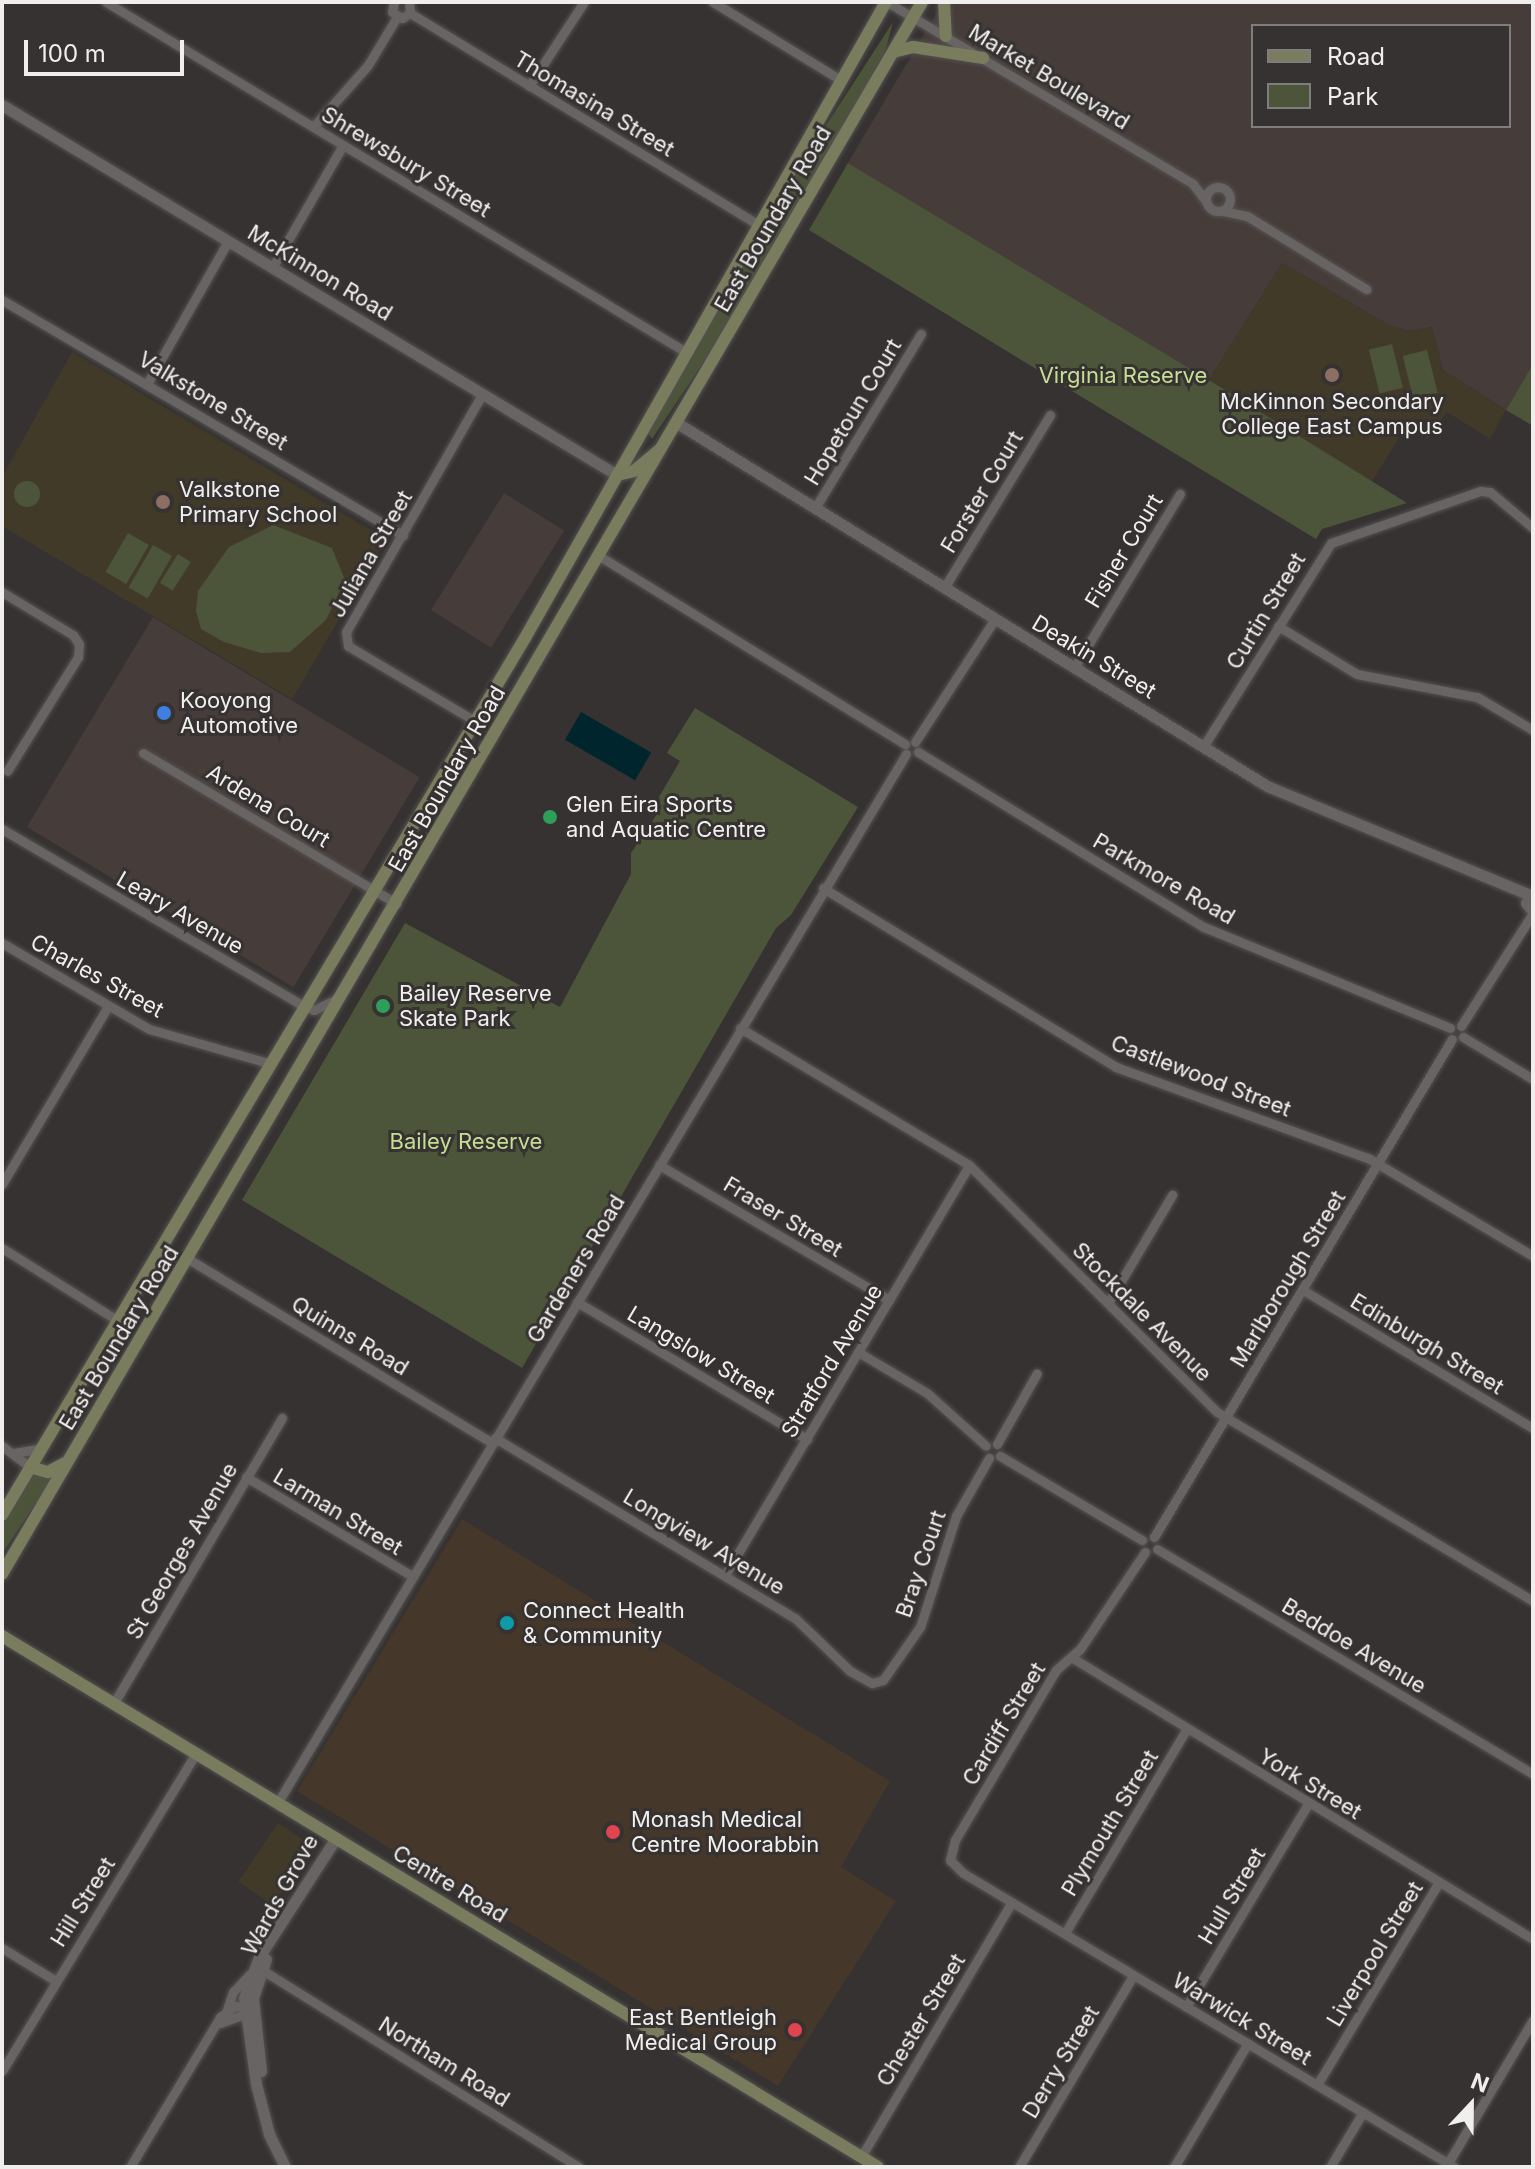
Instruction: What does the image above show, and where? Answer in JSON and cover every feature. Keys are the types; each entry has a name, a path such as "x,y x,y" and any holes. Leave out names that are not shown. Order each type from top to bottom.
{"main road":[{"name":"East Boundary Road","path":"2,1515 302,1005 475,721 886,2"},
{"name":"East Boundary Road","path":"2,1574 190,1260 922,2"},
{"path":"944,2 946,36"},
{"path":"893,52 913,47 983,58"},
{"path":"639,436 665,445"},
{"path":"617,475 634,471 665,445"},
{"path":"30,1467 52,1471 71,1458"},
{"name":"Centre Road","path":"2,1636 878,2167"}],"street":[{"name":"Shrewsbury Street","path":"106,2 686,352"},
{"path":"393,2 397,17"},
{"path":"313,127 368,65 397,17 410,13 409,2"},
{"path":"529,86 584,2"},
{"path":"713,2 841,80"},
{"name":"Market Boulevard","path":"886,2 1193,184 1225,189 1247,216 1366,289"},
{"name":"Thomasina Street","path":"410,13 759,225"},
{"name":"McKinnon Road","path":"2,105 617,475"},
{"path":"272,268 343,145"},
{"name":"Market Boulevard","path":"1193,184 1210,209 1247,216"},
{"path":"1206,201 1215,188"},
{"path":"1223,211 1231,197"},
{"path":"148,382 228,241"},
{"name":"Valkstone Street","path":"2,300 148,382 403,535"},
{"name":"Hopetoun Court","path":"815,508 921,334"},
{"name":"Juliana Street","path":"475,721 348,646 346,632 482,395"},
{"name":"Forster Court","path":"944,588 1050,415"},
{"name":"Deakin Street","path":"677,423 1279,792 1508,890 1530,904"},
{"name":"Curtin Street","path":"1203,747 1325,549 1338,538 1480,491 1490,492 1533,528"},
{"name":"Fisher Court","path":"1074,668 1180,494"},
{"name":"Parkmore Road","path":"601,557 1204,927 1456,1027"},
{"path":"2,592 73,635 79,644 78,657 4,772"},
{"name":"Gardeners Road","path":"278,1802 823,888 995,619"},
{"path":"1278,626 1357,674 1477,697 1533,730"},
{"name":"Ardena Court","path":"143,753 397,904"},
{"name":"Leary Avenue","path":"2,829 302,1005"},
{"name":"Castlewood Street","path":"823,888 1120,1069 1378,1164 1533,1256"},
{"path":"1463,1037 1452,1039 1456,1027 1519,928 1530,904"},
{"name":"Charles Street","path":"2,943 149,1029 268,1063"},
{"path":"302,1005 314,1010 342,996"},
{"path":"2,1184 108,1006"},
{"path":"1456,1027 1463,1037 1533,1079"},
{"name":"Stockdale Avenue","path":"740,1028 969,1165 1226,1418 1533,1601"},
{"name":"Marlborough Street","path":"1154,1537 1452,1039"},
{"name":"Fraser Street","path":"659,1165 889,1300"},
{"name":"Stratford Avenue","path":"725,1575 969,1165"},
{"path":"1108,1303 1172,1195"},
{"path":"2,1248 117,1320"},
{"name":"Quinns Road","path":"190,1260 494,1441"},
{"name":"Edinburgh Street","path":"1303,1290 1533,1428"},
{"name":"Langslow Street","path":"577,1302 807,1439"},
{"path":"858,1352 927,1393 995,1457 1142,1540 1154,1537 1157,1549 1145,1552 1142,1540"},
{"path":"995,1457 997,1444 1037,1373"},
{"name":"St Georges Avenue","path":"114,1703 282,1418"},
{"name":"Longview Avenue","path":"494,1441 795,1618 862,1680 883,1680"},
{"path":"986,1446 997,1444"},
{"path":"2,1446 30,1467"},
{"path":"14,1453 41,1448"},
{"name":"Bray Court","path":"883,1680 920,1627 956,1516 995,1457"},
{"name":"Larman Street","path":"246,1477 412,1576"},
{"name":"Beddoe Avenue","path":"1157,1549 1533,1774"},
{"name":"Cardiff Street","path":"1012,1902 956,1868 950,1849 1056,1670 1071,1657 1145,1552"},
{"name":"York Street","path":"1071,1657 1533,1939"},
{"name":"Plymouth Street","path":"1065,1933 1186,1730"},
{"name":"Hill Street","path":"2,2071 196,1753"},
{"name":"Hull Street","path":"1186,2007 1308,1804"},
{"name":"Wards Grove","path":"256,1970 336,1838"},
{"name":"Liverpool Street","path":"1317,2085 1439,1882"},
{"name":"Warwick Street","path":"1012,1902 1451,2165"},
{"name":"Chester Street","path":"861,2157 1012,1902"},
{"path":"2,1948 56,1981"},
{"path":"130,2167 227,2010 240,1982 256,1970"},
{"path":"256,1970 247,2010 267,2127 285,2167"},
{"name":"Northam Road","path":"256,1970 579,2167"},
{"name":"Derry Street","path":"1019,2167 1133,1976"},
{"path":"227,2010 247,2010"},
{"path":"217,2025 247,2010"},
{"path":"247,2010 270,2114 293,2167"},
{"path":"1451,2165 1533,2020"},
{"path":"1174,2167 1248,2043"},
{"path":"1330,2167 1363,2112"}],"shaded area":[{"path":"943,2 1533,2 1533,364 1506,410 1443,370 1432,327 1409,331 1389,325 1282,263 1209,380 848,163"},
{"name":"McKinnon Secondary College East Campus","path":"1282,263 1389,325 1409,331 1432,327 1443,370 1506,410 1490,439 1447,412 1428,439 1406,426 1372,482 1209,380"},
{"name":"Valkstone Primary School","path":"72,352 379,535 383,545 292,699 2,526 2,477"},
{"path":"504,493 564,531 491,648 431,610"},
{"path":"153,617 420,777 293,987 27,827"},
{"name":"Monash Medical Centre Moorabbin","path":"462,1519 890,1781 841,1867 896,1901 778,2086 297,1791"},
{"path":"278,1823 313,1846 273,1905 238,1882"}],"green space":[{"path":"893,22 885,52 729,324 652,439 648,433 792,178"},
{"name":"Virginia Reserve","path":"848,163 1407,503 1322,529 1316,539 1062,385 809,230"},
{"path":"1392,344 1403,388 1380,393 1369,350"},
{"path":"1427,350 1438,393 1413,399 1403,356"},
{"path":"1533,364 1533,426 1506,410"},
{"path":"27,481 37,484 40,494 37,504 27,507 17,504 14,494 17,484"},
{"path":"273,525 332,548 345,580 326,620 290,652 261,653 224,642 201,629 196,611 198,591 229,547"},
{"path":"128,533 149,545 126,584 106,572"},
{"path":"153,545 172,556 148,598 128,587"},
{"path":"178,554 191,562 173,591 160,583"},
{"name":"Bailey Reserve","path":"695,708 858,807 791,915 776,928 522,1368 242,1200 405,923 560,1007 631,874 631,853 661,808 659,797 680,761 667,753"},
{"path":"34,1474 50,1477 49,1483 2,1554 2,1526"}],"water":[{"path":"581,712 651,752 635,780 565,740"}],"place":[{"name":"McKinnon Secondary College East Campus","path":"1332,375"},
{"name":"Valkstone Primary School","path":"163,502"},
{"name":"Kooyong Automotive","path":"164,713"},
{"name":"Glen Eira Sports and Aquatic Centre","path":"550,817"},
{"name":"Bailey Reserve Skate Park","path":"383,1006"},
{"name":"Connect Health & Community","path":"507,1623"},
{"name":"Monash Medical Centre Moorabbin","path":"613,1832"},
{"name":"East Bentleigh Medical Group","path":"795,2030"}]}
